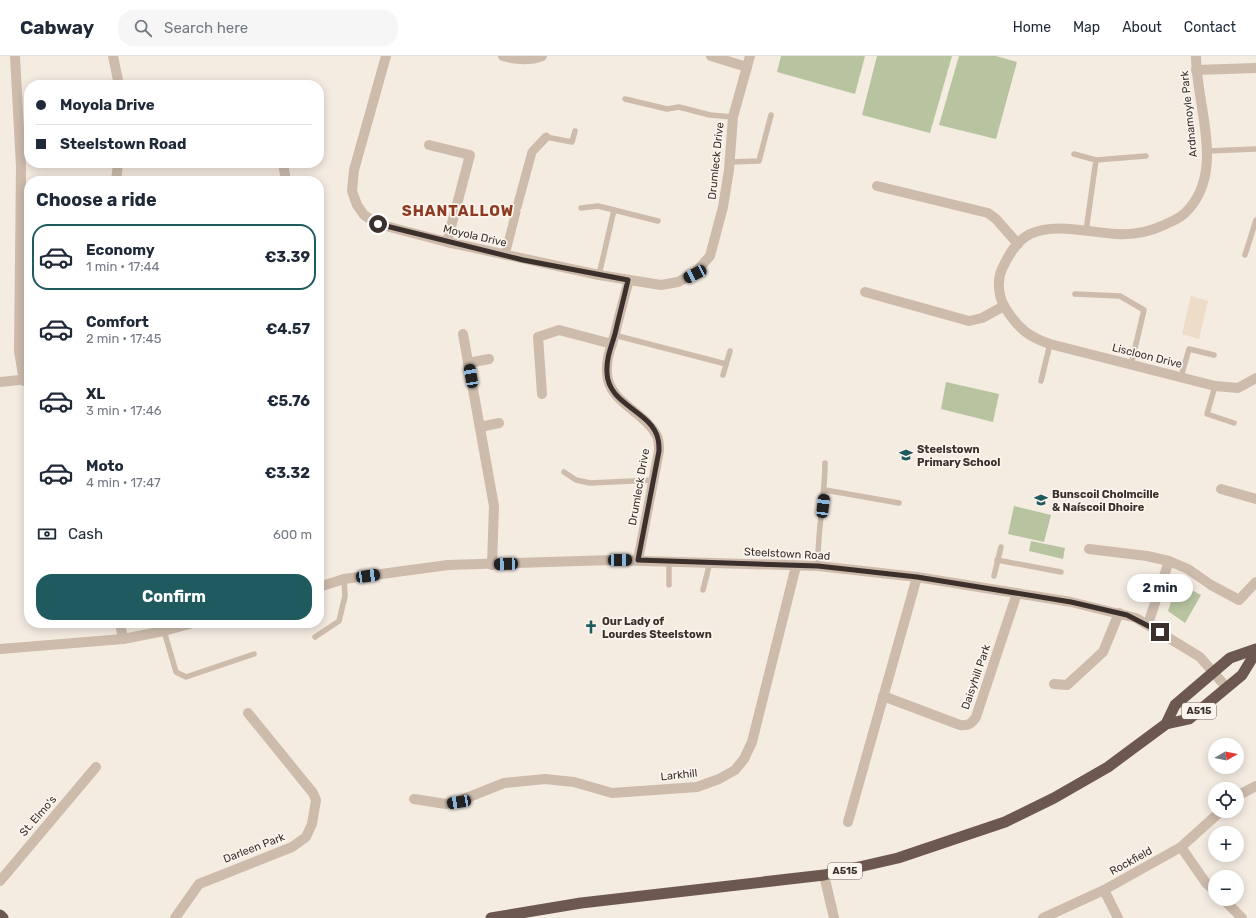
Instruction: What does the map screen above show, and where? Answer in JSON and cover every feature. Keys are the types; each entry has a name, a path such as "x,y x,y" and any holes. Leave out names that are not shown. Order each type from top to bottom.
{"highway":[{"name":"A515","path":"1166,724 1174,705 1230,658 1256,648"},
{"name":"A515","path":"491,918 581,903 824,875 898,858 1004,822 1054,798 1108,767 1166,724 1188,719 1242,675 1256,652"}],"street":[{"path":"15,56 21,167 19,352 24,372"},
{"path":"113,56 118,80"},
{"name":"Moyola Drive","path":"386,56 354,170 352,191 357,205 364,215 378,224 446,242 628,280"},
{"path":"503,56 515,59 532,60 542,56"},
{"path":"710,56 747,66"},
{"name":"Drumleck Drive","path":"638,560 659,451 658,438 650,425 621,401 610,386 607,374 608,358 628,280 661,285 678,282 695,274 710,256 723,207 730,162 733,117 750,56"},
{"name":"Ardnamoyle Park","path":"1031,337 1014,321 1004,306 1000,291 1000,275 1008,256 1018,244 1029,235 1041,230 1064,229 1118,234 1149,232 1185,214 1200,193 1206,173 1207,151 1196,70 1196,56"},
{"path":"1196,70 1256,68"},
{"path":"505,255 532,152 546,136"},
{"path":"429,144 470,156 446,242"},
{"path":"876,186 988,213 996,219 1018,244"},
{"path":"865,292 969,321 982,318 1004,306"},
{"path":"542,394 538,337 559,330 613,340"},
{"path":"463,334 494,506 492,565"},
{"name":"Liscloon Drive","path":"1031,337 1050,344 1214,386 1238,388 1256,378"},
{"path":"468,363 489,359"},
{"path":"0,382 24,380"},
{"path":"480,427 499,423"},
{"path":"1221,489 1256,499"},
{"path":"1090,549 1147,556 1169,561 1188,569 1211,585 1239,600 1256,582"},
{"name":"Steelstown Road","path":"324,585 344,579 448,565 638,560 818,566 917,577 1071,602 1136,618 1200,657 1227,688"},
{"path":"1148,624 1169,561"},
{"name":"Larkhill","path":"414,799 429,802 459,802 504,783 544,779 574,782 612,793 697,787 719,779 735,770 744,759 752,742 796,566"},
{"path":"848,822 917,577"},
{"name":"Daisyhill Park","path":"883,696 960,725 972,723 976,717 1017,593"},
{"path":"1054,684 1067,684 1103,652 1119,614"},
{"path":"121,628 123,639"},
{"path":"0,649 123,639 175,628"},
{"name":"Darleen Park","path":"175,918 199,884 292,847 306,837 312,824 316,800 313,793 248,713"},
{"name":"St. Elmo's","path":"0,881 96,767"},
{"path":"1244,792 1256,786"},
{"name":"Rockfield","path":"1043,918 1104,890 1180,847 1213,818"},
{"path":"1180,847 1208,885"},
{"path":"824,875 834,918"},
{"path":"1104,890 1118,918"},
{"path":"1230,906 1242,918"}],"lane":[{"path":"625,99 667,109 679,107 710,115 733,117"},
{"path":"730,162 759,161 771,116"},
{"path":"546,136 572,142 575,131"},
{"path":"1207,151 1256,149"},
{"path":"1074,154 1096,160 1146,156"},
{"path":"1086,231 1096,160"},
{"path":"581,208 598,206 658,221"},
{"path":"599,275 614,210"},
{"path":"1245,256 1254,238 1256,220"},
{"path":"1075,294 1120,296 1144,310 1131,365"},
{"path":"613,340 726,364"},
{"path":"1041,381 1050,344"},
{"path":"1181,377 1189,349 1214,355"},
{"path":"723,375 730,351"},
{"path":"1214,386 1207,414 1234,423"},
{"path":"818,566 818,552 825,490 825,463"},
{"path":"564,472 576,480 590,482 654,480"},
{"path":"825,490 899,503"},
{"path":"994,576 1001,547"},
{"path":"998,560 1061,572"},
{"path":"669,561 669,585"},
{"path":"703,590 710,562"},
{"path":"314,638 339,621 345,596 344,579"},
{"path":"164,631 176,672 186,677 254,654"}],"green space":[{"path":"781,56 865,56 855,94 777,72"},
{"path":"877,56 952,56 930,133 862,115"},
{"path":"959,56 996,56 1017,62 996,139 939,125"},
{"path":"946,382 999,394 993,422 941,409"},
{"path":"1014,506 1051,515 1044,542 1008,534"},
{"path":"1031,541 1065,548 1063,559 1029,551"},
{"path":"1177,582 1201,595 1185,623 1168,611"}],"shaded area":[{"path":"1191,296 1208,301 1199,339 1182,334"}],"place":[{"name":"Steelstown Primary School","path":"906,455"},
{"name":"Bunscoil Cholmcille & Naíscoil Dhoire","path":"1041,500"},
{"name":"Our Lady of Lourdes Steelstown","path":"591,627"}],"district":[{"name":"SHANTALLOW","path":"458,211"}],"route":[{"path":"378,224 523,260 628,280 608,358 607,374 610,386 621,401 640,415 650,425 658,438 659,451 638,560 818,566 917,577 1071,602 1136,618 1160,632"}]}
